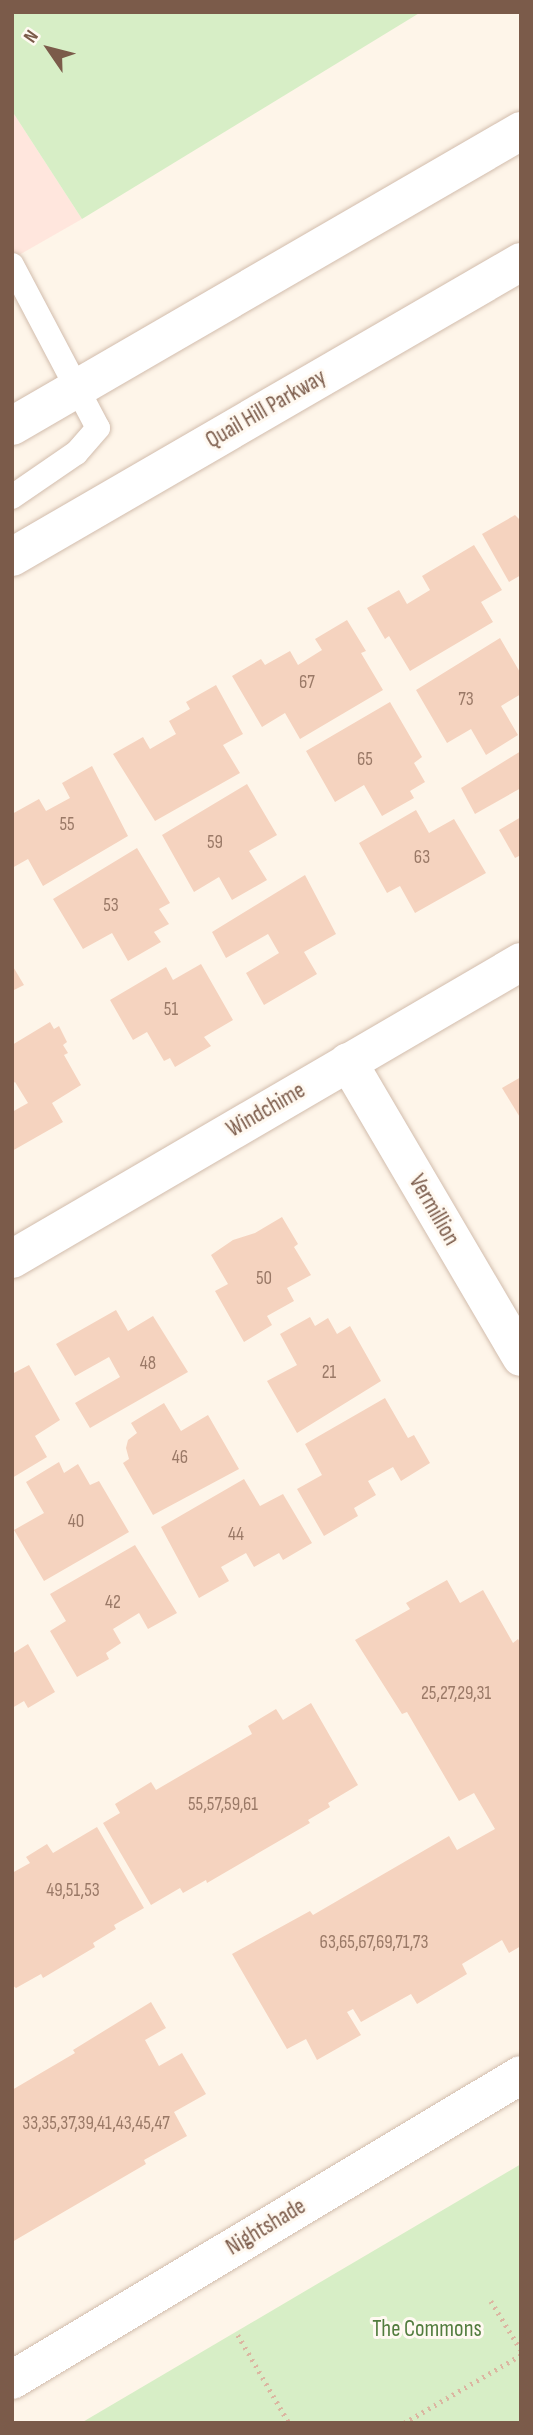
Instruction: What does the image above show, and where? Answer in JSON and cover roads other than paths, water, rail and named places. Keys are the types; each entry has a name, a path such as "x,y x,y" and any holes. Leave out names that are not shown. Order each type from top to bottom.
{"street":[{"path":"12,426 521,131"},
{"name":"Quail Hill Parkway","path":"12,557 521,261"},
{"name":"Windchime","path":"12,1259 521,962"},
{"name":"Vermillion","path":"348,1062 521,1357"},
{"name":"Nightshade","path":"12,2380 521,2074"}],"lane":[{"path":"12,265 98,428 76,453 12,497"}],"park label":[{"name":"The Commons","path":"427,2329"}]}
